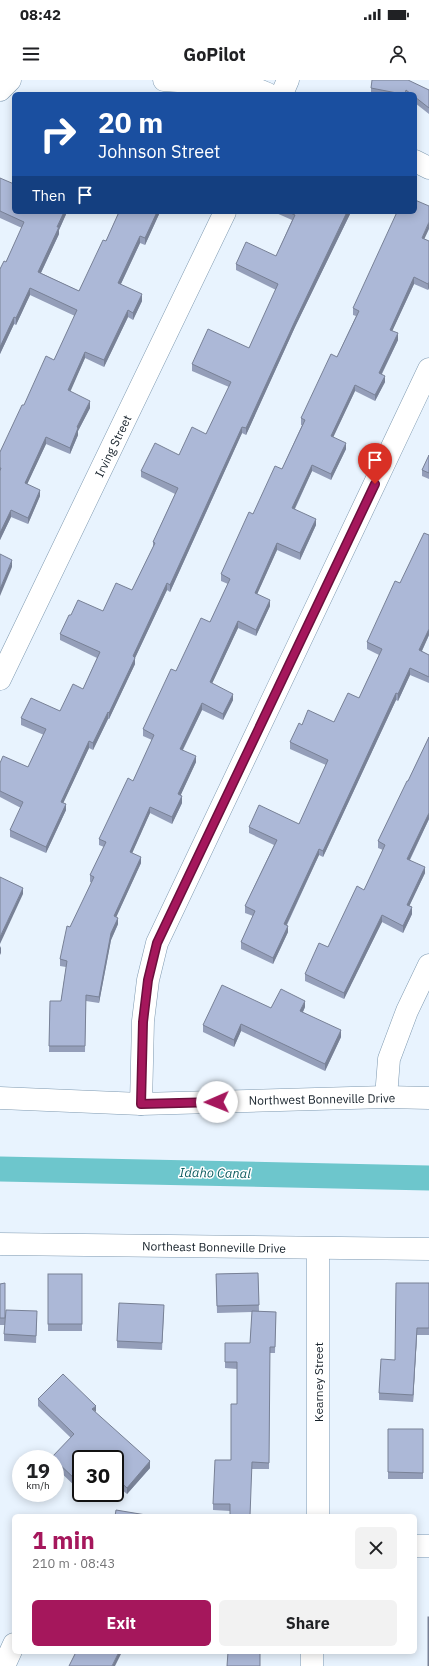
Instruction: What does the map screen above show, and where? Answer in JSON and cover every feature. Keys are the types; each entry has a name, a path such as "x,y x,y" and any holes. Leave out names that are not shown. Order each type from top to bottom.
{"street":[{"path":"0,90 10,80"},
{"path":"164,80 249,86 263,92"},
{"path":"283,92 288,80"},
{"path":"417,162 429,168"},
{"name":"Irving Street","path":"0,679 224,214"},
{"path":"141,1104 143,1022 148,980 157,943 429,369"},
{"path":"386,1097 389,1059 407,1011 429,965"},
{"name":"Northwest Bonneville Drive","path":"0,1098 141,1104 386,1097 429,1098"},
{"name":"Northeast Bonneville Drive","path":"0,1244 429,1249"},
{"name":"Kearney Street","path":"318,1248 318,1514"},
{"path":"417,1546 429,1546"},
{"path":"4,1666 12,1648"},
{"path":"312,1654 312,1666"}],"building":[{"path":"372,80 408,80 429,90 429,108 417,99 417,92 408,92 406,90 406,92 392,92 371,88"},
{"path":"0,178 12,183 12,214 63,214 57,227 59,227 38,272 79,291 103,240 106,241 118,214 156,214 145,238 140,236 118,283 142,294 133,313 128,310 104,360 85,352 68,390 90,401 77,427 78,428 70,448 46,437 25,483 40,490 28,518 11,510 0,533 0,452 22,405 24,405 46,356 54,360 77,310 30,288 0,347 0,269 4,261 6,262 24,222 0,211"},
{"path":"417,201 429,206 429,222 422,238 429,241 429,282 428,284 414,277 390,330 398,333 379,373 385,376 375,395 355,385 331,436 346,443 331,474 312,465 292,508 316,519 300,553 277,543 255,593 270,600 256,630 238,621 210,682 233,694 223,714 202,703 180,749 196,756 178,794 182,796 172,817 150,807 130,852 141,857 114,916 118,918 111,933 99,997 86,995 85,1046 49,1046 50,1001 61,1001 67,961 60,959 67,926 70,927 94,877 90,875 106,842 99,839 128,778 133,781 154,735 143,729 171,669 176,671 201,618 210,622 230,579 221,574 249,512 253,514 275,466 282,469 305,420 301,418 331,354 337,357 359,311 353,308 396,214 417,214"},
{"path":"293,214 346,214 246,428 242,427 170,585 167,583 133,656 135,658 109,713 108,712 93,743 89,741 61,802 66,804 46,847 10,830 23,802 0,791 0,763 3,756 28,767 46,729 21,718 31,698 60,711 73,684 83,689 100,652 60,634 78,600 103,611 116,583 132,590 155,543 153,542 178,488 141,471 155,443 179,455 192,427 206,434 231,382 192,364 208,329 249,348 278,284 236,264 246,242 276,256 295,215"},
{"path":"429,455 429,473 422,470"},
{"path":"424,533 429,535 429,629 419,650 429,655 429,677 410,668 398,694 396,693 323,851 319,849 284,924 288,926 273,958 241,942 255,911 245,906 277,840 249,827 259,805 299,824 328,760 290,742 299,723 302,725 308,710 334,722 348,693 359,698 382,649 367,642 395,581 400,583"},
{"path":"0,554 12,560 0,589"},
{"path":"429,737 429,813 407,859 425,867 407,905 412,907 403,926 382,915 344,993 305,974 319,943 328,947 357,886 364,890 385,845 378,841"},
{"path":"0,877 23,888 0,937"},
{"path":"222,985 271,1008 281,989 305,1001 300,1011 341,1030 325,1064 241,1024 234,1040 203,1025"},
{"path":"258,1273 259,1305 217,1306 216,1274"},
{"path":"48,1274 82,1274 82,1324 48,1324"},
{"path":"5,1283 5,1318 0,1318 0,1284"},
{"path":"396,1283 429,1283 429,1328 417,1328 413,1395 379,1393 381,1359 395,1360"},
{"path":"119,1303 164,1305 162,1343 117,1341"},
{"path":"6,1310 37,1311 36,1336 4,1334"},
{"path":"252,1311 276,1312 275,1347 270,1347 269,1463 252,1462 250,1514 230,1514 230,1504 213,1504 215,1460 231,1460 231,1404 237,1404 237,1362 225,1362 225,1343 250,1343"},
{"path":"63,1374 96,1406 92,1409 150,1461 127,1488 124,1485 124,1450 72,1450 72,1476 64,1469 64,1450 59,1450 74,1434 38,1399"},
{"path":"388,1429 423,1429 423,1473 388,1472"},
{"path":"116,1510 140,1514 115,1514"},
{"path":"429,1617 429,1666 428,1666"},
{"path":"75,1654 118,1654 112,1666 69,1666"},
{"path":"228,1654 260,1654 260,1666 227,1666"}],"waterway":[{"name":"Idaho Canal","path":"0,1169 429,1178"}],"route":[{"path":"217,1102 141,1104 143,1022 148,980 157,943 375,484"}]}
